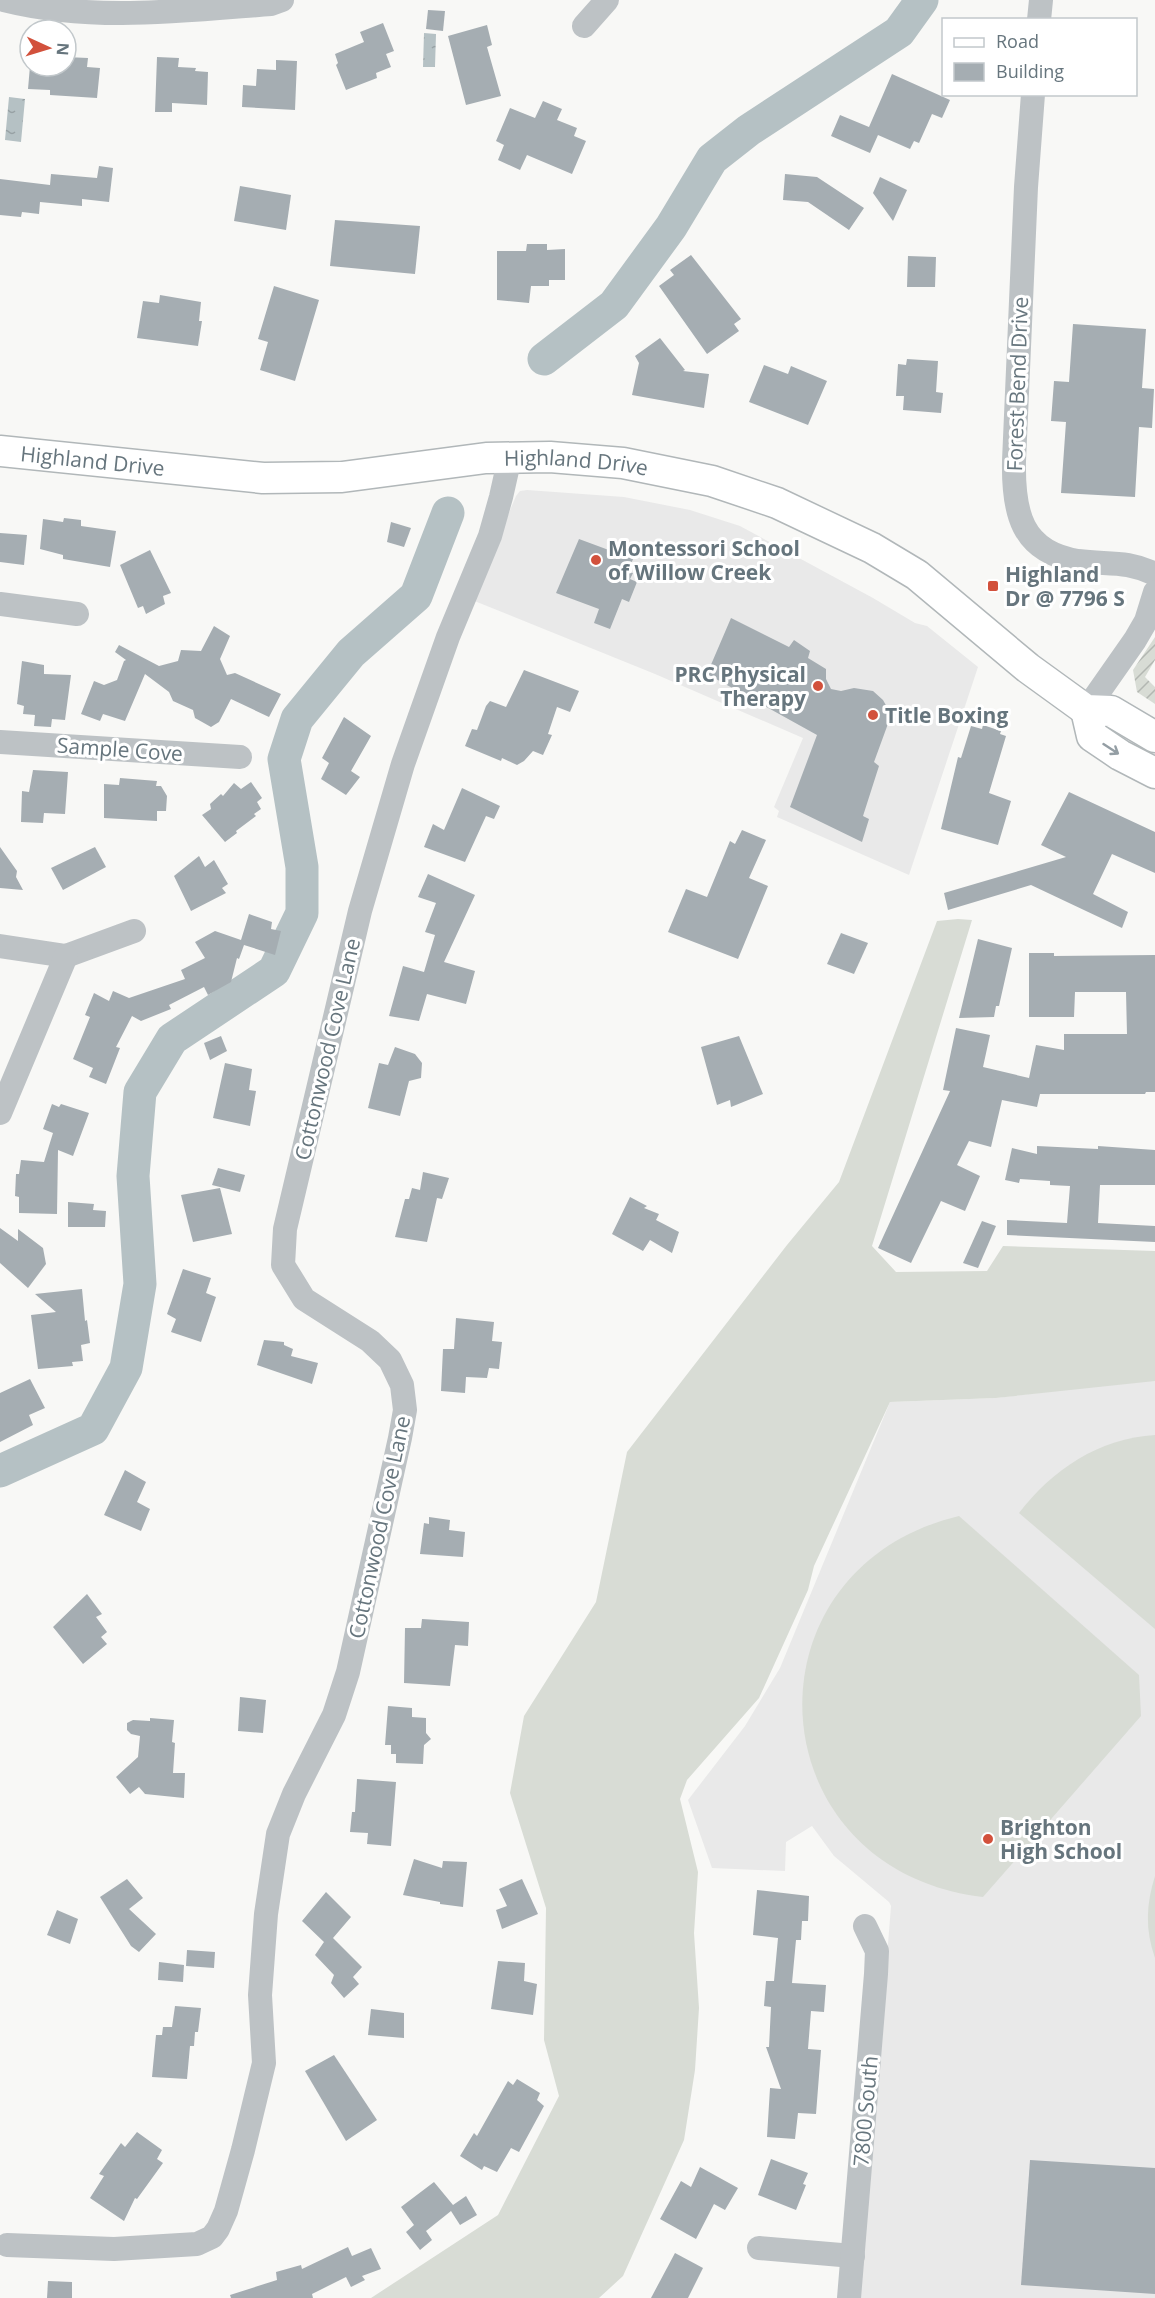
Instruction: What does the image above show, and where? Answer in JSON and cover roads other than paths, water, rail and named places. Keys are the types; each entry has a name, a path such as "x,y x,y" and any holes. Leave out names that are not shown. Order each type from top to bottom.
{"main road":[{"name":"Highland Drive","path":"0,451 263,478 342,477 460,461 510,457 590,459 651,467 712,481 777,503 872,548 917,575 1028,668 1086,710 1110,711 1155,737"},
{"path":"1086,710 1092,736 1155,773"}],"street":[{"path":"4,0 34,8 117,14 259,4 282,0"},
{"path":"584,26 607,0"},
{"path":"1039,18 1041,0"},
{"name":"Forest Bend Drive","path":"1033,96 1013,488 1018,513 1027,535 1045,550 1079,561 1124,563 1141,567 1155,574"},
{"name":"Cottonwood Cove Lane","path":"7,2245 114,2249 196,2244 212,2237 226,2211 258,2096 264,2063 260,1995 266,1914 278,1834 294,1794 334,1714 348,1672 405,1410 402,1385 390,1360 370,1341 304,1299 283,1265 285,1229 360,911 407,754 448,637 490,536 510,457"},
{"path":"1086,710 1136,640 1146,621 1155,592"},
{"path":"0,604 76,614"},
{"name":"Sample Cove","path":"0,741 240,757"},
{"path":"0,946 66,956 134,931"},
{"path":"0,1113 66,956"},
{"name":"7800 South","path":"849,2298 877,1951 865,1926"},
{"path":"759,2248 853,2256"}],"water":[{"path":"424,33 436,34 435,67 423,67"},
{"path":"9,97 25,99 21,142 5,140"}],"waterway":[{"path":"544,359 614,305 671,227 712,159 749,130 899,32 922,0"},
{"path":"0,1471 93,1429 126,1368 140,1284 133,1176 140,1092 172,1039 274,971 302,913 302,867 284,759 297,719 351,653 416,596 448,513"}],"place":[{"name":"Montessori School of Willow Creek","path":"596,560"},
{"name":"Highland Dr @ 7796 S","path":"993,586"},
{"name":"PRC Physical Therapy","path":"818,686"},
{"name":"Title Boxing","path":"873,715"},
{"name":"Brighton High School","path":"988,1839"}]}
